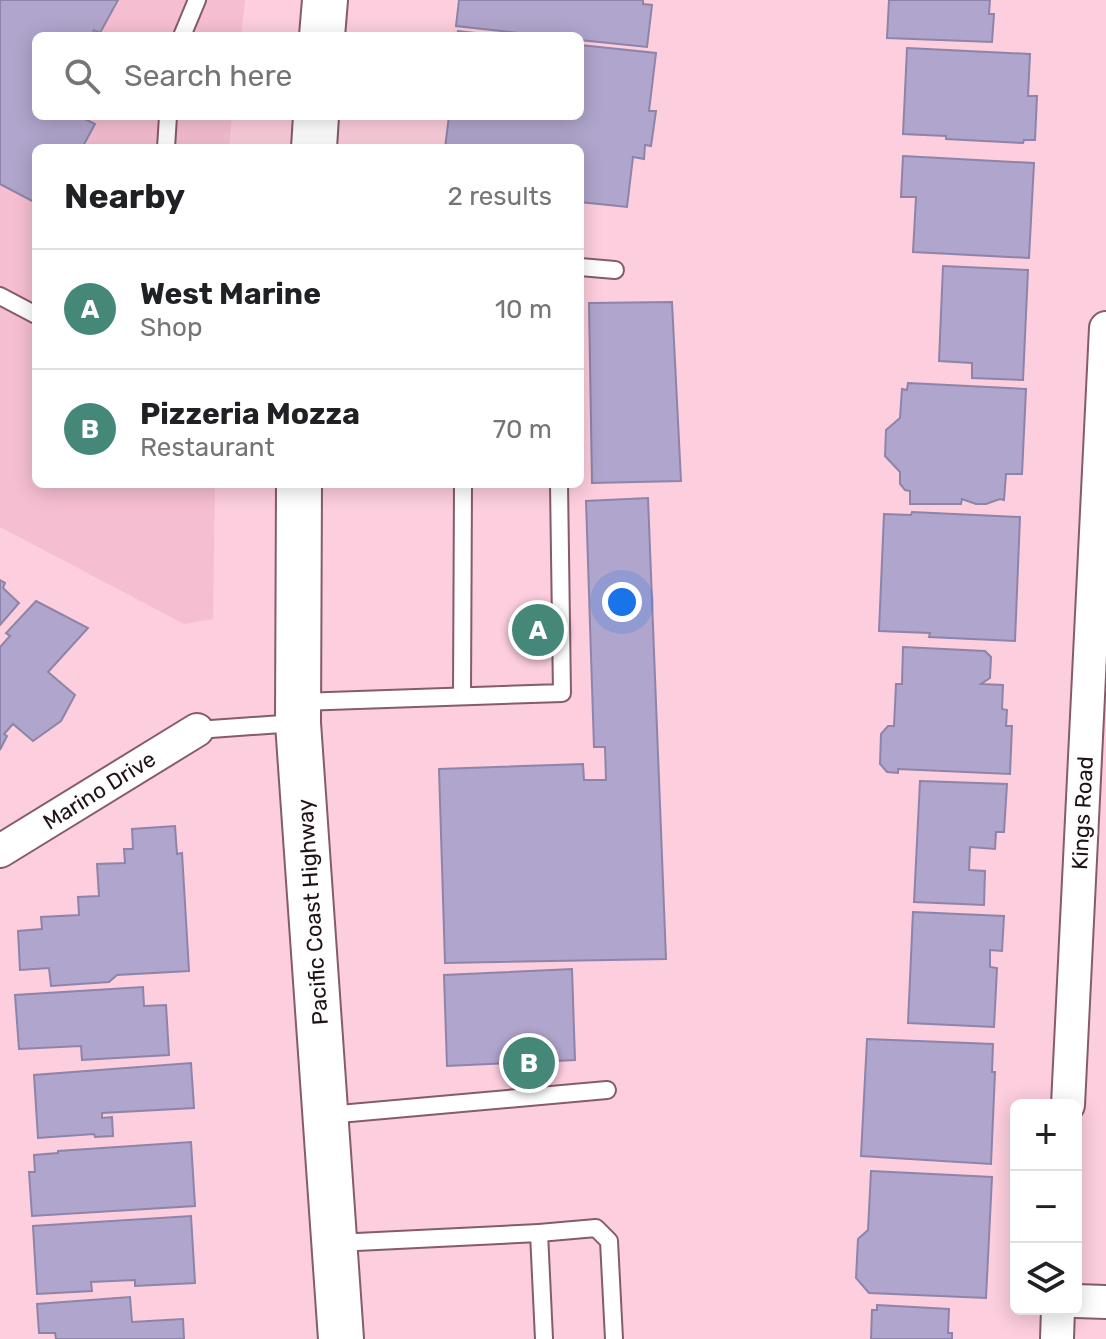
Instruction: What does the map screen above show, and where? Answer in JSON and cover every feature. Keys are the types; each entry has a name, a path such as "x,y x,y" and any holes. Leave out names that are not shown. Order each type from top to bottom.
{"highway":[{"path":"322,32 325,0"},
{"path":"314,144 316,120"},
{"name":"Pacific Coast Highway","path":"299,488 298,712 341,1339"}],"street":[{"name":"Kings Road","path":"1068,1099 1106,328"},
{"name":"Marino Drive","path":"0,851 197,730"},
{"path":"1082,1301 1106,1302"},
{"path":"1057,1339 1058,1315"}],"lane":[{"path":"184,32 197,0"},
{"path":"166,144 168,120"},
{"path":"584,267 615,270"},
{"path":"0,296 32,313"},
{"path":"462,695 463,488"},
{"path":"197,730 298,712 462,695 562,693 559,488"},
{"path":"326,1115 607,1090"},
{"path":"334,1243 596,1228 609,1241 614,1339"},
{"path":"539,1233 544,1339"}],"shaded area":[{"path":"0,0 245,0 241,32 32,32 32,120 232,120 229,144 32,144 32,488 215,488 213,619 184,624 0,527"}],"building":[{"path":"0,0 118,0 101,32 32,32 32,120 87,120 95,124 84,144 32,144 32,201 0,184"},
{"path":"459,0 643,0 643,4 652,5 647,47 584,40 584,32 509,32 456,26"},
{"path":"889,0 990,0 989,14 994,14 992,42 887,38"},
{"path":"584,45 656,53 649,111 656,111 651,146 645,145 644,159 633,157 627,207 584,202 584,144 446,144 448,120 584,120"},
{"path":"907,48 1030,54 1028,96 1037,96 1035,140 1024,140 1023,143 903,134"},
{"path":"903,156 1034,163 1029,258 913,252 916,197 901,197"},
{"path":"943,266 1028,270 1023,380 972,378 972,363 939,361"},
{"path":"672,302 681,481 592,483 589,303"},
{"path":"908,383 1026,389 1022,474 1006,474 1004,500 986,504 962,499 961,504 910,504 910,491 900,484 900,472 885,456 886,430 900,418 902,389 907,390"},
{"path":"648,498 666,959 445,963 439,769 583,764 584,780 606,780 605,747 594,747 586,501"},
{"path":"912,512 1020,517 1015,641 879,631 884,514 911,515"},
{"path":"0,580 5,583 3,588 19,603 0,625"},
{"path":"36,601 88,628 48,672 75,695 61,721 33,741 13,724 4,734 7,736 0,750 0,647 10,636 6,633"},
{"path":"903,647 985,651 991,657 990,678 981,684 1003,685 1002,709 1007,710 1006,726 1012,726 1010,774 898,769 898,773 887,772 880,764 881,734 888,726 894,726 896,684 902,684"},
{"path":"920,781 1007,784 1004,832 996,832 995,849 970,847 969,870 985,871 984,905 914,902"},
{"path":"175,826 177,854 182,853 189,971 117,975 109,982 51,986 49,968 20,970 18,931 42,929 41,917 79,915 78,897 99,896 97,864 125,863 124,849 133,849 132,829"},
{"path":"913,912 1004,916 1002,951 990,950 990,967 997,968 994,1027 908,1023"},
{"path":"572,969 575,1060 447,1066 444,975"},
{"path":"143,987 144,1006 166,1005 169,1055 82,1060 81,1046 19,1049 15,995"},
{"path":"867,1039 993,1044 992,1072 995,1072 991,1164 861,1156"},
{"path":"191,1063 194,1108 102,1113 102,1118 112,1117 113,1136 95,1137 94,1134 38,1138 34,1075"},
{"path":"191,1142 195,1206 32,1216 29,1172 35,1172 34,1155"},
{"path":"871,1171 992,1177 986,1298 869,1293 856,1278 858,1239 868,1230"},
{"path":"191,1216 195,1283 135,1286 135,1280 91,1282 92,1291 37,1294 33,1226"},
{"path":"130,1297 132,1322 183,1319 184,1339 56,1339 55,1333 39,1333 37,1304"},
{"path":"877,1305 949,1309 948,1333 952,1333 952,1339 871,1339 872,1310 877,1310"}],"place":[{"name":"West Marine","path":"538,630"},
{"name":"Pizzeria Mozza","path":"529,1063"}]}
